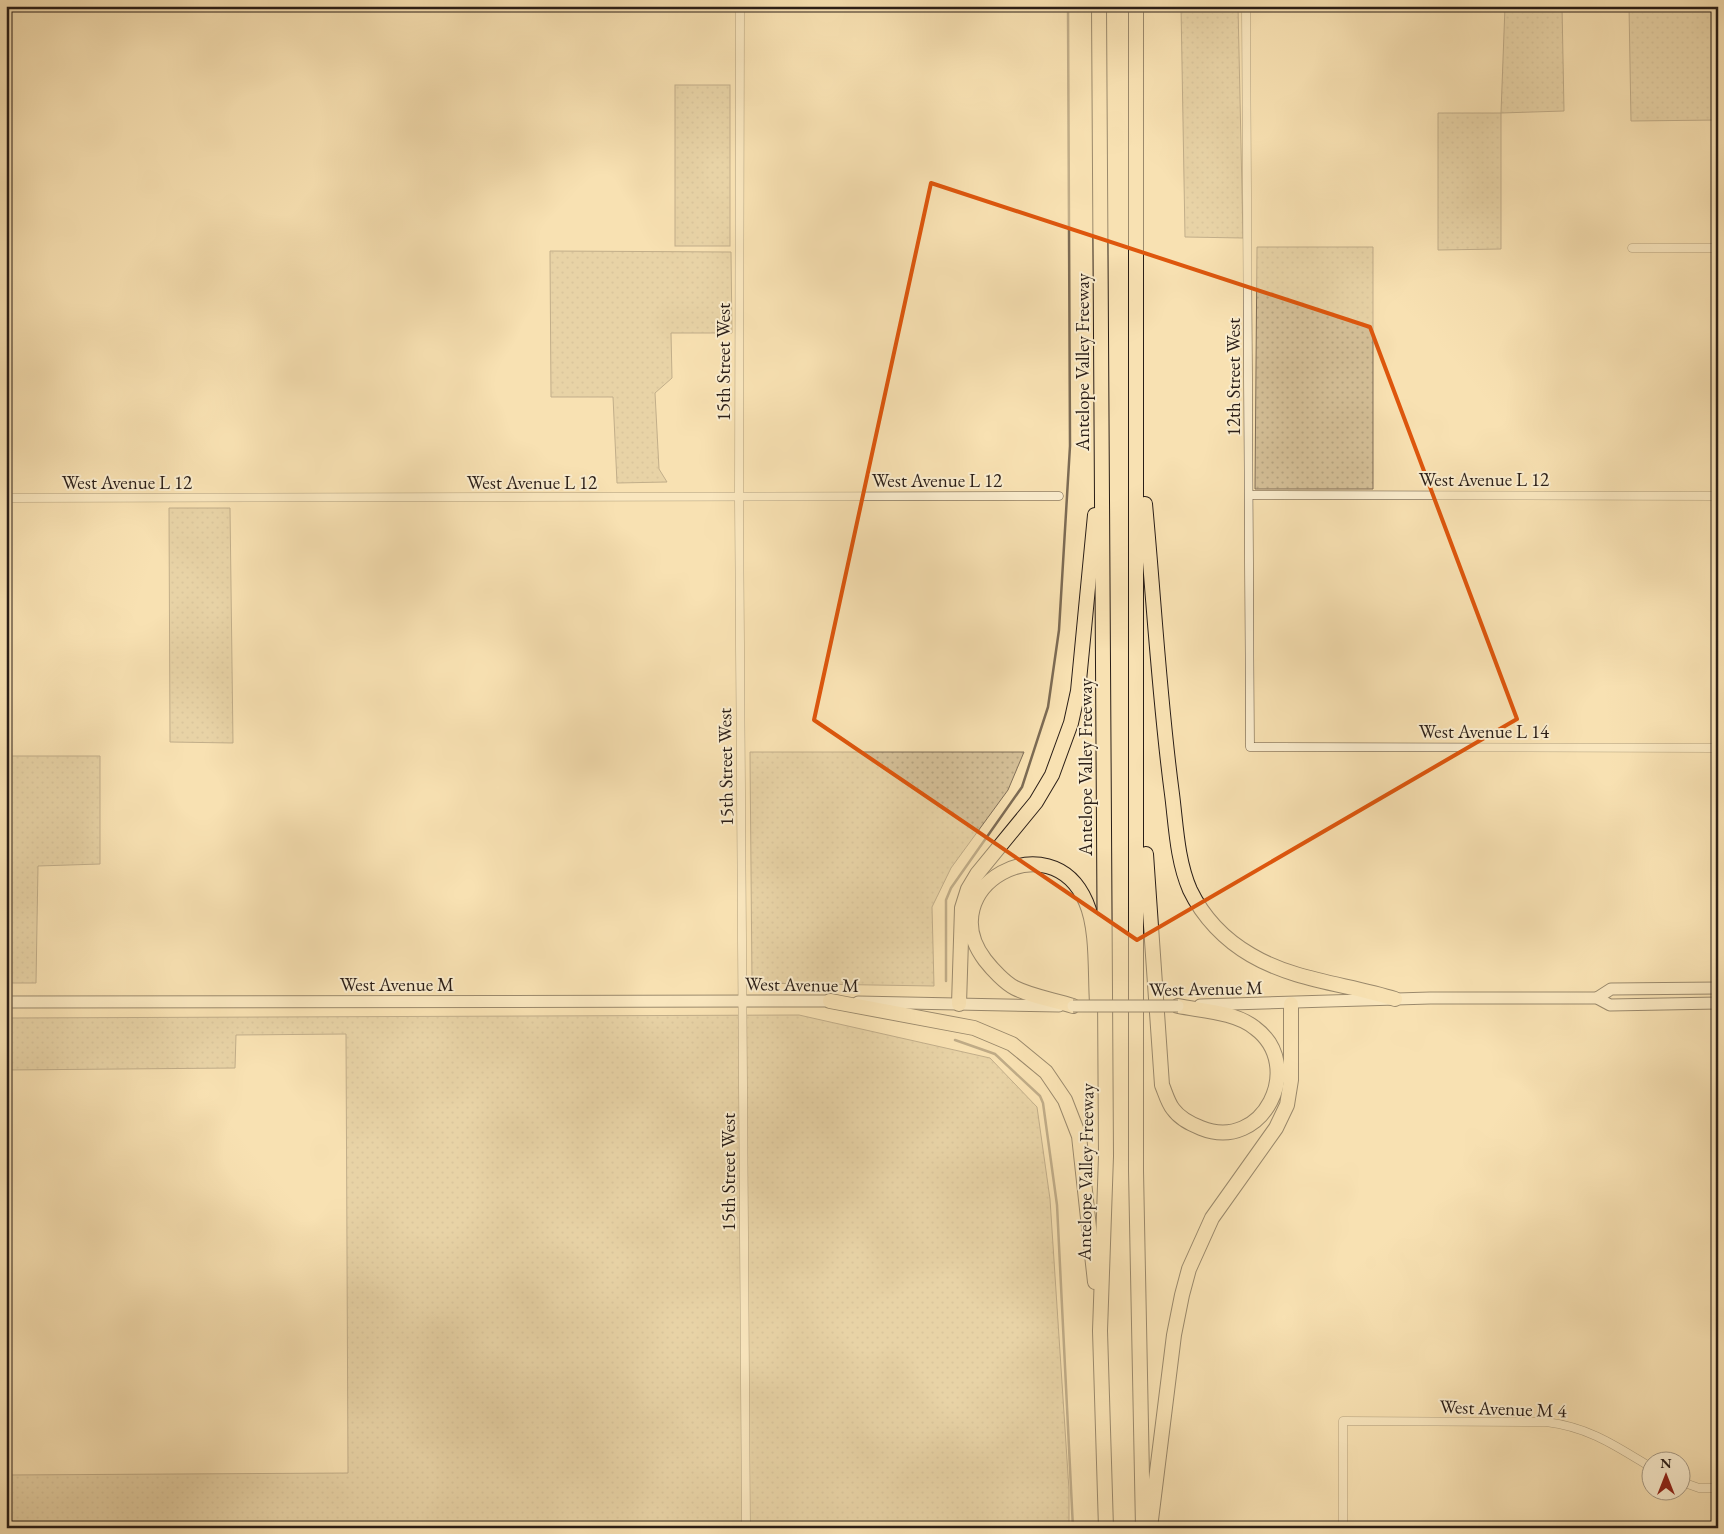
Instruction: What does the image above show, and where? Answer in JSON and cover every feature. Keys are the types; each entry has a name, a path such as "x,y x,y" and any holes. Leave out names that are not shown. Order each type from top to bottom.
{"highway":[{"name":"Antelope Valley Freeway","path":"1099,6 1106,1156 1100,1332 1106,1528"},
{"path":"1136,6 1138,741 1136,1171 1143,1528"},
{"path":"1137,416 1165,740 1179,849 1190,888 1197,902 1215,926 1251,955 1295,974 1368,990 1395,999"},
{"path":"960,1004 962,908 968,889 977,874 1036,802 1055,767 1071,723 1078,692 1093,523 1101,490"},
{"path":"1138,741 1162,1085 1172,1109 1188,1123 1211,1132 1241,1129 1253,1122 1270,1104 1277,1079 1276,1057 1268,1042 1255,1028 1240,1019 1178,1006"},
{"path":"1073,1006 1014,988 990,966 981,954 974,940 972,914 982,889 999,872 1022,864 1050,867 1064,874 1076,885 1086,902 1091,923 1106,1156"},
{"path":"830,1001 974,1028 1012,1044 1046,1072 1065,1100 1079,1136 1100,1332"},
{"path":"1150,1528 1174,1335 1182,1295 1189,1269 1212,1218 1276,1128 1285,1111 1291,1080 1291,1004"}],"main road":[{"name":"West Avenue M","path":"1597,998 1611,989 1718,988"},
{"name":"West Avenue M","path":"6,1002 743,1000 1178,1006 1291,1004 1395,999 1597,998 1610,1005 1718,1003"}],"street":[{"name":"15th Street West","path":"740,6 739,498 746,1528"},
{"name":"12th Street West","path":"1246,6 1250,747"},
{"path":"1632,248 1718,248"},
{"name":"West Avenue L 12","path":"1250,495 1718,496"},
{"name":"West Avenue L 12","path":"6,498 1059,496"},
{"name":"West Avenue L 14","path":"1250,747 1718,748"},
{"name":"West Avenue M 4","path":"1343,1528 1343,1421 1546,1422 1567,1425 1590,1432 1642,1462"},
{"path":"1692,1486 1699,1488 1718,1488"}],"highlighted area":[{"path":"931,183 1370,327 1517,719 1137,940 814,720"}],"shaded area":[{"path":"1181,6 1238,6 1243,238 1185,237"},
{"path":"1505,6 1562,6 1564,111 1501,113"},
{"path":"1629,6 1718,6 1718,120 1631,121"},
{"path":"675,85 730,85 730,246 675,246"},
{"path":"1438,113 1501,113 1501,249 1438,250"},
{"path":"1257,247 1373,247 1373,489 1255,489"},
{"path":"550,251 731,252 732,333 671,333 672,378 655,393 659,469 667,482 617,483 613,397 551,397"},
{"path":"169,508 230,508 233,743 170,742"},
{"path":"750,752 1024,752 1008,790 951,868 932,907 934,986 752,983"},
{"path":"6,756 100,756 100,864 38,866 36,983 6,983"},
{"path":"799,1015 990,1058 1037,1107 1050,1199 1069,1490 1069,1528 6,1528 6,1475 348,1473 346,1034 236,1035 235,1068 6,1070 6,1018"}],"waterway":[{"path":"946,981 946,900 951,888 1022,787 1048,707 1059,630 1070,446 1068,6"},
{"path":"955,1040 995,1054 1040,1096 1043,1103 1057,1205 1073,1528"}]}
